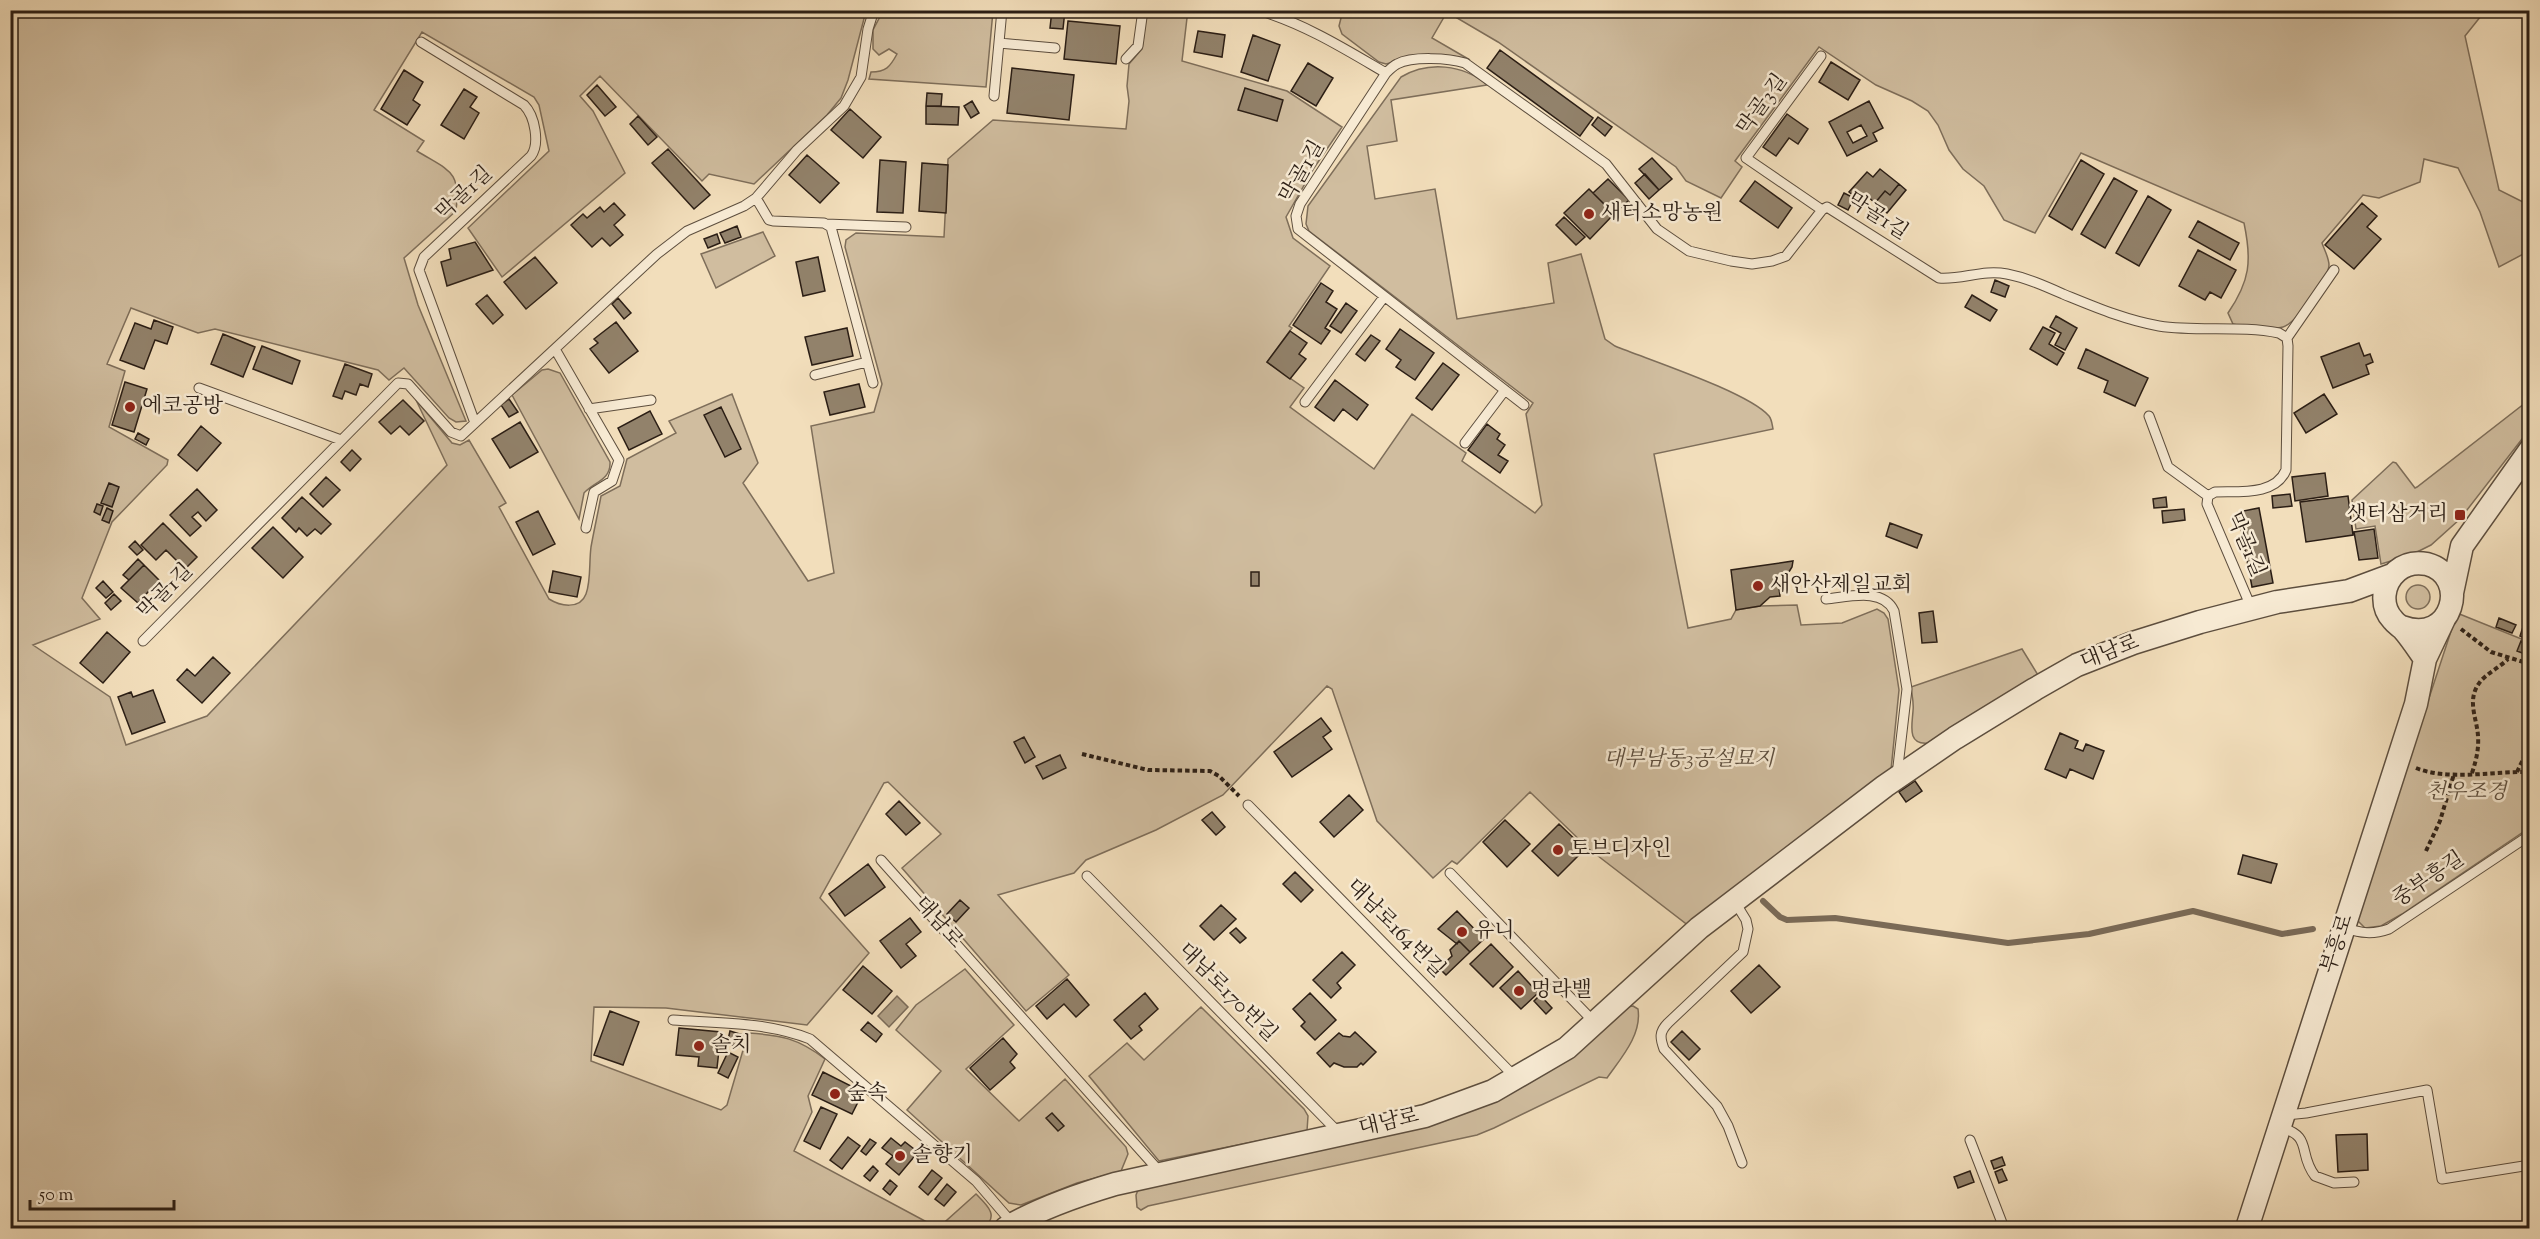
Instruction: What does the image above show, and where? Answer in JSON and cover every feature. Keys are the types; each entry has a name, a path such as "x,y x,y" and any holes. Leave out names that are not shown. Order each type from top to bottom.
{"street":[{"path":"2349,591 2395,620 2420,631 2449,621 2452,593 2462,546 2529,450"},
{"path":"2426,658 2395,620 2384,594 2392,575 2408,565 2462,546"},
{"path":"2418,563 2428,565 2444,575 2452,593"},
{"name":"대남로","path":"1010,1226 1042,1210 1090,1191 1425,1116 1493,1091 1567,1048 1670,953 1897,777 1954,738 2077,665 2133,643 2252,608 2349,591 2392,575"},
{"name":"부흥로","path":"2247,1228 2415,704 2426,658 2449,621"}],"lane":[{"name":"막골1길","path":"143,641 398,382 408,384 454,435 461,436 657,254 687,231 744,206 756,198 797,150 844,106 855,90 864,67 868,29 874,10"},
{"path":"994,96 1002,10"},
{"path":"1126,59 1138,46 1143,10"},
{"path":"1258,10 1282,17 1325,37 1386,73"},
{"name":"막골1길","path":"421,42 524,105 530,113 537,145 531,156 424,257 419,270 475,423"},
{"path":"999,44 1055,48"},
{"name":"막골3길","path":"1821,56 1746,158 1822,210"},
{"name":"막골1길","path":"1524,405 1298,229 1296,216 1300,204 1386,73 1398,64 1414,60 1453,59 1465,63 1605,164 1657,229 1673,242 1689,251 1710,258 1752,264 1786,256 1822,210 1827,207 1939,278 1952,279 1987,271 2007,274 2030,280 2098,309 2136,321 2171,327 2270,331 2286,338 2288,346 2286,470 2283,478 2276,484 2263,489 2215,492 2208,496"},
{"path":"756,198 767,217 773,221 906,227"},
{"path":"824,224 831,227 873,382"},
{"path":"2286,338 2334,270"},
{"path":"1305,402 1384,297"},
{"path":"555,349 619,460 612,481 594,492 586,528"},
{"path":"815,375 867,362"},
{"path":"199,388 341,440"},
{"path":"1465,443 1504,390"},
{"path":"589,409 651,400"},
{"name":"막골1길","path":"2149,416 2168,467 2208,496"},
{"name":"막골1길","path":"2208,496 2207,504 2252,608"},
{"path":"1826,599 1874,596 1884,598 1894,611 1907,689 1897,777"},
{"name":"대남로164번길","path":"1248,805 1517,1079"},
{"name":"중부흥길","path":"2343,927 2376,934 2389,929 2529,835"},
{"name":"대남로","path":"881,860 1162,1174"},
{"path":"1450,873 1595,1023"},
{"name":"대남로170번길","path":"1087,876 1341,1134"},
{"path":"1735,902 1746,920 1748,930 1743,952 1661,1029 1660,1039 1664,1049 1723,1115 1742,1163"},
{"name":"대남로","path":"673,1020 776,1030 796,1034 810,1040 976,1181 1010,1226"},
{"path":"2281,1121 2306,1113 2427,1090 2442,1179 2529,1165"},
{"path":"2281,1121 2301,1138 2306,1161 2315,1176 2334,1183 2355,1182"},
{"path":"1970,1140 2004,1228"}],"path":[{"path":"2449,621 2491,652 2529,664"},
{"path":"2472,773 2478,750 2478,735 2472,707 2474,695 2480,682 2508,659"},
{"path":"2517,772 2529,745"},
{"path":"1082,754 1148,770 1210,771 1219,776 1248,805"},
{"path":"2408,762 2426,772 2454,774 2529,772"},
{"path":"2426,850 2440,821 2454,774"}],"green space":[{"name":"대부남동3공설묘지","path":"1189,10 1193,13 1187,18 1182,61 1287,91 1342,127 1314,168 1286,217 1293,238 1330,266 1289,326 1292,328 1267,362 1304,388 1290,407 1374,469 1412,414 1466,453 1462,461 1535,513 1542,505 1526,414 1533,403 1309,231 1306,224 1308,206 1401,77 1411,72 1434,67 1456,69 1478,78 1487,85 1391,100 1397,141 1367,146 1375,199 1435,189 1457,319 1554,303 1548,263 1581,254 1605,339 1615,346 1720,387 1758,407 1769,416 1773,429 1654,454 1688,628 1731,619 1736,610 1760,606 1797,605 1801,625 1842,623 1877,609 1884,613 1888,619 1899,690 1891,770 1689,926 1589,849 1530,792 1457,864 1452,861 1433,878 1377,821 1332,689 1327,686 1223,795 1156,830 1086,860 1074,873 998,895 1069,975 1026,1011 902,868 941,834 888,782 884,783 820,898 869,953 807,1025 666,1008 594,1007 591,1061 721,1110 727,1105 748,1033 788,1039 806,1046 825,1059 808,1096 812,1112 794,1151 938,1228 700,1228 692,1226 680,1228 11,1228 10,11 866,11 841,98 827,115 754,184 709,174 702,181 600,76 580,96 593,111 625,173 502,277 468,228 549,151 539,105 534,97 422,32 374,110 424,141 417,151 445,168 457,187 456,211 404,258 418,305 466,421 456,422 449,418 404,368 389,380 378,370 215,329 198,333 131,308 107,364 125,371 109,427 168,460 167,465 112,522 82,598 100,619 33,645 110,697 126,745 207,716 447,465 416,400 452,443 460,445 469,440 506,503 499,507 549,599 569,605 579,603 586,594 591,547 601,496 620,486 627,459 676,433 669,421 732,394 758,463 743,483 808,581 834,573 811,426 874,412 882,384 845,247 846,240 856,233 944,237 948,159 993,120 1126,129 1129,64 1142,49 1147,11"},
{"path":"1343,10 2485,11 2465,36 2499,190 2529,205 2529,251 2499,267 2480,212 2458,168 2424,159 2420,182 2379,198 2363,195 2322,243 2329,262 2328,271 2295,318 2283,327 2258,328 2233,324 2228,313 2241,291 2247,270 2248,249 2244,223 2081,153 2035,233 2004,220 1984,186 1963,169 1949,150 1938,125 1928,111 1876,85 1819,47 1735,161 1742,167 1721,198 1686,181 1676,167 1498,42 1447,12 1432,38 1470,60 1453,56 1415,57 1386,64 1379,62 1342,34 1339,26"},
{"path":"883,11 993,11 986,87 869,79 871,72 887,68 897,54 889,49 879,55 873,49 873,30"},
{"path":"763,232 775,256 716,288 701,254"},
{"path":"548,369 560,373 610,462 610,468 605,477 584,493 579,519 512,395 542,370"},
{"path":"2529,400 2529,430 2460,519 2431,545 2411,555 2381,564 2375,526 2356,529 2352,500 2393,462 2415,488 2417,487"},
{"path":"2418,585 2427,588 2430,597 2427,606 2418,609 2409,606 2406,597 2409,588"},
{"name":"천우조경","path":"2457,613 2529,642 2529,828 2402,914 2381,926 2365,928 2357,920 2358,914"},
{"path":"2022,649 2038,675 1928,743 1921,743 1914,738 1911,687"},
{"path":"965,969 1014,1025 966,1069 1019,1121 1065,1079 1126,1147 1128,1154 1121,1171 1077,1183 1021,1205 1009,1203 907,1110 941,1071 896,1030 916,1005"},
{"path":"1633,1006 1638,1009 1634,1037 1607,1078 1599,1077 1477,1135 1148,1206 1141,1210 1137,1207 1138,1190 1501,1097 1531,1082 1571,1056 1627,1007"},
{"path":"1201,1007 1304,1109 1308,1116 1307,1131 1159,1161 1089,1076 1127,1043 1144,1060"},
{"path":"976,1194 990,1211 991,1219 983,1228 938,1228"}],"shaded area":[{"path":"897,996 908,1007 889,1027 878,1016"}],"building":[{"path":"1052,10 1065,10 1063,29 1050,28"},
{"path":"1068,21 1120,26 1116,64 1064,59"},
{"path":"1198,31 1225,35 1222,57 1194,52"},
{"path":"1253,35 1280,45 1268,81 1241,72"},
{"path":"1500,50 1593,118 1580,136 1487,68"},
{"path":"1831,62 1860,80 1848,100 1819,82"},
{"path":"1308,63 1333,78 1316,106 1291,91"},
{"path":"1012,68 1074,75 1069,120 1007,113"},
{"path":"404,70 423,82 413,100 420,105 407,125 381,109"},
{"path":"597,85 616,107 605,116 587,95"},
{"path":"1245,88 1283,100 1277,121 1238,110"},
{"path":"464,89 477,97 470,107 479,113 464,139 441,125"},
{"path":"927,93 942,94 941,106 926,106"},
{"path":"972,101 979,113 971,118 964,106"},
{"path":"1869,101 1883,128 1873,133 1877,141 1847,156 1829,122","holes":["1861,125 1867,136 1853,143 1847,132"]},
{"path":"926,106 959,107 958,125 926,124"},
{"path":"850,109 881,137 863,158 831,130"},
{"path":"1787,114 1808,129 1798,144 1789,138 1776,156 1763,147"},
{"path":"638,116 657,137 648,145 630,124"},
{"path":"1598,117 1612,127 1605,136 1592,125"},
{"path":"668,149 710,195 694,209 652,163"},
{"path":"807,155 839,183 820,203 789,175"},
{"path":"1652,158 1672,179 1659,190 1639,169"},
{"path":"880,160 906,162 903,213 877,212"},
{"path":"2081,160 2104,174 2072,230 2049,216"},
{"path":"922,163 948,165 946,213 919,211"},
{"path":"1880,169 1899,184 1890,195 1885,191 1875,203 1867,196 1861,202 1849,192 1867,172 1873,177"},
{"path":"1645,174 1659,190 1649,199 1635,183"},
{"path":"2114,178 2137,191 2105,248 2081,234"},
{"path":"1608,179 1629,200 1614,214 1593,193"},
{"path":"1755,181 1792,208 1778,228 1740,201"},
{"path":"1899,184 1906,190 1887,213 1875,203 1885,191 1890,195"},
{"name":"새터소망농원","path":"1589,189 1614,214 1590,239 1564,213"},
{"path":"1844,193 1854,198 1848,210 1838,205"},
{"path":"2148,196 2171,210 2139,266 2116,253"},
{"path":"614,203 625,215 614,225 623,235 610,246 602,238 592,247 571,225 583,214 587,218 600,207 604,212"},
{"path":"2362,203 2377,216 2367,227 2381,239 2354,269 2325,245"},
{"path":"1564,217 1585,237 1576,245 1556,225"},
{"path":"2198,221 2239,243 2230,260 2189,237"},
{"path":"737,226 741,237 725,243 720,233"},
{"path":"717,234 720,243 708,248 704,239"},
{"path":"475,242 493,270 447,286 441,262 451,259 449,249"},
{"path":"2198,250 2236,270 2221,298 2210,292 2205,300 2179,286"},
{"path":"535,257 557,283 526,309 504,282"},
{"path":"818,257 825,291 803,296 796,262"},
{"path":"1995,280 2009,286 2005,297 1991,292"},
{"path":"1321,283 1333,291 1326,302 1337,309 1325,328 1330,331 1321,344 1293,325"},
{"path":"487,295 503,315 493,324 476,304"},
{"path":"1972,295 1997,310 1990,321 1965,307"},
{"path":"618,298 631,313 624,319 612,304"},
{"path":"1346,303 1357,311 1341,333 1330,326"},
{"path":"2056,316 2077,328 2065,350 2055,345 2061,333 2050,327"},
{"path":"154,320 173,327 167,344 155,340 144,369 120,360 135,323 151,329"},
{"path":"616,322 638,351 609,373 590,349 598,343 594,339"},
{"path":"2043,327 2055,333 2049,344 2064,353 2057,365 2030,349"},
{"path":"847,328 853,356 812,365 805,337"},
{"path":"1400,329 1434,353 1415,380 1396,367 1401,360 1386,349"},
{"path":"1290,331 1307,343 1299,354 1306,359 1290,379 1267,362"},
{"path":"223,334 255,347 243,377 211,364"},
{"path":"1371,335 1380,341 1365,361 1356,354"},
{"path":"2359,343 2364,356 2370,354 2373,362 2366,365 2369,374 2333,388 2321,357"},
{"path":"262,346 300,361 292,384 253,369"},
{"path":"2086,349 2148,378 2135,406 2104,392 2108,381 2078,368"},
{"path":"1443,363 1459,375 1432,410 1416,398"},
{"path":"345,364 372,374 368,387 360,384 356,395 345,391 342,399 333,396"},
{"path":"1335,380 1368,405 1357,420 1343,409 1334,421 1315,407"},
{"name":"에코공방","path":"125,382 147,389 134,432 112,425"},
{"path":"859,384 865,407 830,415 824,392"},
{"path":"2324,394 2337,414 2306,433 2294,413"},
{"path":"509,399 518,412 509,417 501,405"},
{"path":"403,400 424,421 409,435 400,426 391,434 379,422"},
{"path":"721,407 741,449 725,457 704,415"},
{"path":"650,411 662,434 629,450 618,428"},
{"path":"520,422 538,452 510,468 492,439"},
{"path":"1487,424 1500,434 1497,439 1505,445 1498,455 1508,461 1500,473 1468,450"},
{"path":"201,426 221,443 197,471 178,455"},
{"path":"138,433 149,439 146,445 135,439"},
{"path":"352,450 361,459 350,471 341,462"},
{"path":"2325,473 2328,496 2295,501 2292,477"},
{"path":"326,477 340,490 323,507 310,494"},
{"path":"109,483 119,487 112,507 101,503"},
{"path":"197,489 217,510 206,521 198,512 192,517 201,526 190,536 170,515"},
{"path":"2290,494 2292,506 2273,508 2272,496"},
{"path":"2348,496 2353,535 2306,542 2300,502"},
{"path":"302,497 331,524 321,534 315,529 307,536 299,528 296,532 282,518"},
{"path":"2166,497 2167,507 2154,508 2153,499"},
{"path":"97,504 103,506 100,515 94,512"},
{"path":"107,508 113,511 109,523 102,520"},
{"path":"2259,508 2273,583 2252,587 2238,512"},
{"path":"2184,509 2185,520 2163,523 2162,511"},
{"path":"538,511 555,544 533,555 516,522"},
{"path":"163,523 197,557 185,569 166,550 156,560 141,545"},
{"path":"1890,523 1922,535 1917,548 1886,536"},
{"path":"273,527 303,557 283,578 252,548"},
{"path":"2374,529 2378,558 2359,560 2354,532"},
{"path":"135,541 143,550 137,555 129,547"},
{"path":"138,559 144,565 129,580 123,575"},
{"path":"1793,561 1792,567 1779,588 1780,596 1770,597 1760,606 1736,610 1731,570"},
{"path":"144,565 159,580 138,603 121,588"},
{"path":"553,571 581,577 577,597 549,592"},
{"path":"1251,572 1259,572 1259,586 1251,586"},
{"path":"103,581 113,592 106,598 96,588"},
{"path":"114,594 121,601 111,610 105,603"},
{"path":"1933,611 1937,642 1922,643 1919,613"},
{"path":"2499,618 2516,625 2512,633 2496,627"},
{"path":"2523,627 2530,629 2530,640 2520,636"},
{"path":"107,632 130,652 103,683 80,663"},
{"path":"2521,641 2530,645 2530,656 2517,651"},
{"path":"213,657 230,673 202,703 177,680 187,669 195,676"},
{"path":"153,690 165,722 132,734 118,697 131,692 133,697"},
{"path":"1321,718 1331,731 1323,737 1332,749 1292,777 1274,752"},
{"path":"2060,733 2078,741 2075,748 2083,751 2086,744 2104,751 2093,779 2070,769 2066,778 2045,769"},
{"path":"1024,737 1035,757 1025,763 1014,742"},
{"path":"1060,755 1066,768 1043,779 1036,766"},
{"path":"1915,781 1922,791 1906,802 1899,792"},
{"path":"1349,795 1363,810 1334,837 1320,822"},
{"path":"899,801 920,823 906,835 886,814"},
{"path":"1212,812 1225,827 1216,835 1202,820"},
{"path":"1505,820 1530,844 1507,867 1483,842"},
{"path":"1559,824 1585,849 1558,876 1532,851"},
{"path":"2243,855 2277,864 2271,883 2238,874"},
{"path":"868,864 885,887 845,916 829,894"},
{"path":"1295,872 1313,890 1301,902 1283,884"},
{"path":"960,900 969,908 956,922 947,914"},
{"path":"1221,905 1236,919 1214,940 1200,926"},
{"path":"1457,911 1484,939 1470,952 1459,941 1457,944 1438,929"},
{"path":"910,918 921,932 906,944 916,956 901,968 880,941"},
{"path":"1236,928 1246,938 1240,943 1230,933"},
{"path":"1459,941 1470,952 1446,975 1439,968 1452,956 1450,950"},
{"path":"1491,944 1513,967 1493,987 1470,964"},
{"path":"1342,952 1355,965 1337,983 1341,988 1331,998 1313,980"},
{"path":"1759,965 1780,987 1751,1013 1731,991"},
{"path":"863,966 892,991 872,1014 843,990"},
{"path":"1518,971 1538,993 1521,1009 1500,988"},
{"path":"1067,979 1089,1005 1076,1017 1064,1004 1047,1019 1036,1006"},
{"path":"1145,993 1158,1009 1139,1026 1142,1030 1131,1039 1114,1020"},
{"path":"1310,993 1336,1020 1315,1040 1301,1026 1305,1022 1293,1009"},
{"path":"1540,995 1552,1008 1546,1014 1534,1001"},
{"path":"610,1011 639,1022 623,1065 594,1055"},
{"path":"868,1022 882,1034 876,1042 861,1030"},
{"path":"679,1028 721,1032 717,1068 698,1066 699,1057 676,1055"},
{"path":"730,1031 743,1035 740,1047 727,1044"},
{"path":"1682,1031 1700,1049 1689,1060 1671,1042"},
{"path":"1355,1032 1376,1052 1363,1065 1361,1063 1357,1067 1344,1067 1334,1063 1330,1067 1317,1053 1339,1033 1350,1037"},
{"path":"1003,1038 1017,1054 1010,1062 1015,1068 990,1090 970,1068"},
{"path":"728,1052 738,1057 728,1078 718,1073"},
{"path":"823,1072 853,1087 849,1095 859,1100 852,1114 812,1095"},
{"path":"821,1107 837,1114 820,1149 804,1141"},
{"path":"1052,1113 1064,1126 1058,1131 1046,1118"},
{"path":"2367,1134 2368,1170 2338,1172 2336,1135"},
{"path":"848,1137 860,1146 842,1169 830,1160"},
{"path":"891,1138 901,1146 905,1142 918,1152 899,1175 886,1164 893,1156 882,1148"},
{"path":"870,1139 876,1143 866,1155 861,1151"},
{"path":"2002,1157 2005,1165 1994,1169 1991,1161"},
{"path":"873,1166 878,1171 870,1181 864,1176"},
{"path":"2002,1169 2007,1180 1999,1183 1995,1172"},
{"path":"932,1170 942,1178 928,1195 919,1187"},
{"path":"1970,1171 1974,1182 1958,1188 1954,1177"},
{"path":"890,1180 897,1186 890,1195 883,1189"},
{"path":"947,1184 956,1192 944,1206 935,1199"}],"waterway":[{"path":"1763,901 1780,917 1787,920 1835,918 2008,943 2089,934 2193,911 2282,934 2313,929"}],"place":[{"name":"새터소망농원","path":"1589,214"},
{"name":"에코공방","path":"130,407"},
{"name":"샛터삼거리","path":"2460,515"},
{"name":"새안산제일교회","path":"1758,586"},
{"name":"토브디자인","path":"1558,850"},
{"name":"유니","path":"1462,932"},
{"name":"멍라밸","path":"1519,991"},
{"name":"솔치","path":"699,1046"},
{"name":"숲속","path":"835,1094"},
{"name":"솔향기","path":"900,1156"}]}
